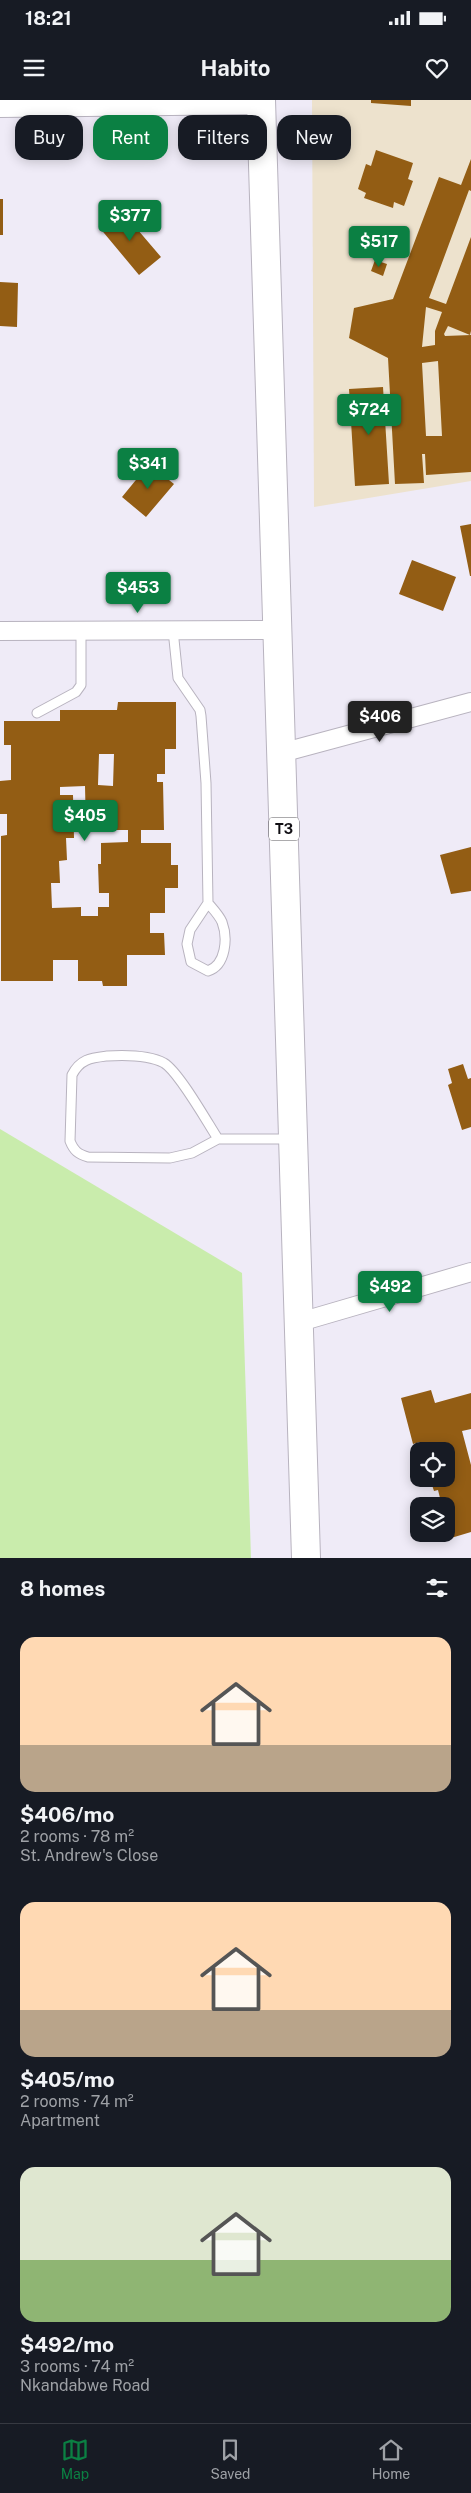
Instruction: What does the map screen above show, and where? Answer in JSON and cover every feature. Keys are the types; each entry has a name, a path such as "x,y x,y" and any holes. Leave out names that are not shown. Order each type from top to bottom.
{"highway":[{"name":"T3","path":"266,106 277,630 306,1558"}],"street":[{"path":"0,108 266,106"},
{"path":"0,631 277,630"},
{"path":"281,754 471,702"},
{"path":"300,1322 471,1272"}],"lane":[{"path":"173,630 178,678 200,710 201,716 206,783 208,902 190,930 187,944 191,962 208,971 216,968 221,962 224,937 222,922 208,902"},
{"path":"36,713 76,692 81,686 81,631"},
{"path":"218,1139 173,1071 157,1060 120,1055 92,1057 77,1065 72,1074 70,1142 73,1149 80,1155 88,1157 170,1158 192,1152 218,1139 294,1138"}],"shaded area":[{"path":"312,100 471,100 471,481 314,507 312,160 351,160 351,115 312,115"}],"green space":[{"path":"0,1129 242,1273 251,1558 0,1558"}],"building":[{"path":"371,100 411,100 411,106 371,103"},
{"path":"376,150 413,163 408,179 413,181 404,206 394,202 393,208 364,198 366,193 358,189 366,164 371,166"},
{"path":"471,159 471,191 469,190 429,298 446,304 471,237 470,335 448,326 444,334 445,336 471,335 471,472 426,475 425,454 422,454 424,483 395,484 388,358 349,338 354,308 393,299 439,177 461,185","holes":["426,307 442,312 435,331 435,345 422,347","438,361 442,436 426,436 422,363"]},
{"path":"0,199 3,199 3,235 0,235"},
{"path":"120,209 161,257 139,275 99,227"},
{"path":"375,260 387,264 383,276 371,271"},
{"path":"0,282 18,283 17,327 0,326"},
{"path":"383,387 389,484 355,486 349,389"},
{"path":"149,464 174,484 146,517 122,497"},
{"path":"471,524 471,576 470,576 460,526"},
{"path":"412,560 456,577 443,611 399,594"},
{"path":"118,702 176,702 176,749 165,749 165,774 157,774 157,782 163,782 164,830 141,830 141,843 171,843 171,865 178,865 178,888 165,888 165,913 150,913 150,933 164,933 165,955 127,955 127,986 103,986 102,981 78,981 78,960 53,960 53,981 1,981 1,836 7,835 7,814 0,814 0,781 11,780 11,745 4,745 4,721 60,721 60,710 117,710","holes":["99,754 114,754 113,786 98,785","85,786 86,830 128,830 128,842 101,843 101,864 98,864 99,893 109,893 109,907 98,907 98,916 81,916 81,907 52,908 51,883 60,883 59,861 67,860 66,838 74,838 73,795 60,795 60,787"]},
{"path":"471,847 471,891 451,894 440,855"},
{"path":"463,1064 468,1079 471,1078 471,1127 462,1130 448,1085 452,1083 448,1069"},
{"path":"431,1390 435,1403 471,1393 471,1429 462,1431 471,1465 471,1532 455,1537 455,1497 440,1497 438,1490 434,1491 433,1487 455,1487 455,1442 412,1442 401,1398"}]}
